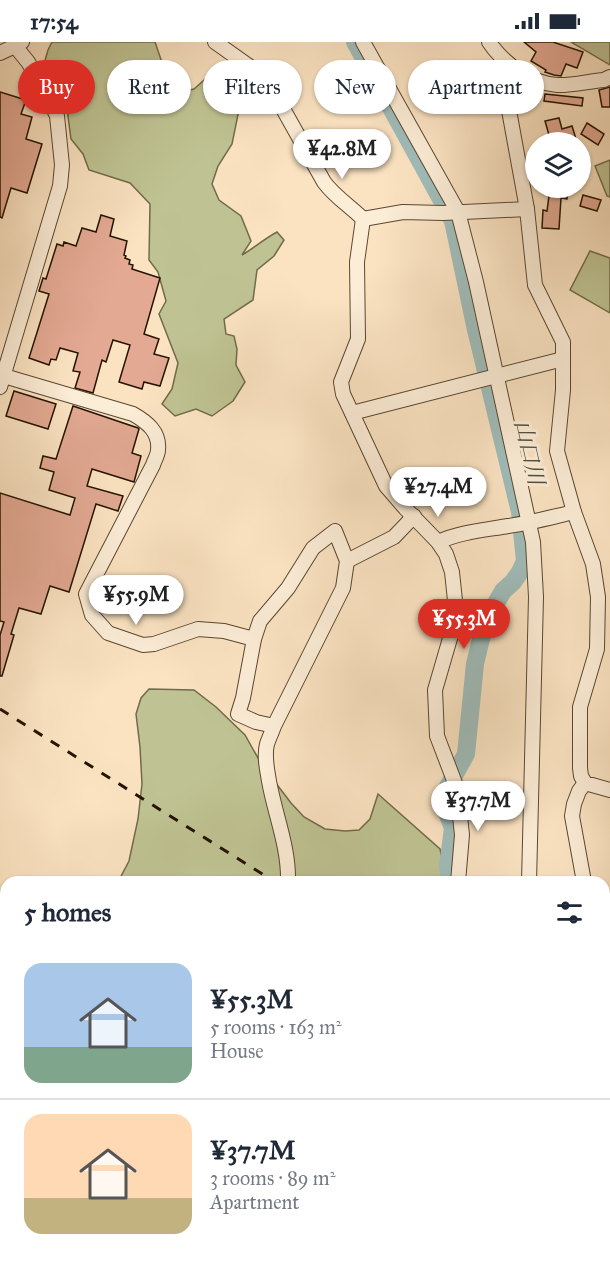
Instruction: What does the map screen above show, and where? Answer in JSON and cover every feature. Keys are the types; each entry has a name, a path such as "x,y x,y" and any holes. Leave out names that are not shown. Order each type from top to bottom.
{"street":[{"path":"215,42 256,70 268,82 324,182 332,193 354,209 363,219 357,262 358,339 341,382 343,394 386,486 438,542 446,554 452,572 456,610 435,690 437,736 453,777 462,835 459,876"},
{"path":"363,42 458,212 476,282 532,542 536,597 529,876"},
{"path":"489,42 506,60"},
{"path":"0,52 19,44 44,89 57,116 62,165 60,186 2,381 134,414 147,422 156,433 158,450 153,465 86,594 92,615 108,633 143,645 154,644 198,629 224,631 254,639"},
{"path":"544,82 558,86 604,80 610,77"},
{"path":"509,114 527,209 535,285 563,342 557,451 573,512 593,564 598,597 597,650 580,707 580,768 585,783"},
{"path":"363,219 403,212 443,213 527,209"},
{"path":"352,413 563,359"},
{"path":"438,542 466,533 573,512"},
{"path":"346,561 394,537 414,516"},
{"path":"274,726 256,722 238,714 254,639 261,621 288,588 313,548 335,531 346,561 343,588 274,726 267,745 266,765 272,802 285,844 288,876"},
{"path":"585,783 610,790"},
{"path":"583,876 572,816 579,791 585,783"}],"green space":[{"path":"52,42 155,42 161,60 107,60 107,114 191,114 191,90 203,81 203,114 238,114 232,144 218,166 212,184 219,200 241,216 251,241 242,255 277,232 284,240 274,256 257,270 253,300 224,319 226,334 234,336 237,349 236,365 245,382 233,401 212,416 196,409 175,416 162,404 172,389 178,363 159,314 166,301 158,272 149,260 150,204 130,183 89,170 83,154 71,139 68,114 95,114 95,60 45,60"},
{"path":"571,42 610,42 610,65"},
{"path":"610,160 610,197 607,196 595,166"},
{"path":"590,251 610,258 610,313 570,290"},
{"path":"149,689 194,690 216,707 245,735 262,765 304,817 325,829 359,830 370,819 378,794 440,849 446,876 121,876 129,861 138,819 142,784 136,714 141,698"}],"building":[{"path":"524,42 553,42 583,52 577,68 566,64 561,76 545,72 544,60 532,60 536,52"},
{"path":"610,87 610,107 602,107 599,90"},
{"path":"0,92 18,98 18,114 32,117 26,139 42,144 27,193 11,188 2,218 0,217"},
{"path":"545,94 583,98 582,106 544,101"},
{"path":"559,118 562,129 572,126 574,132 548,132 545,121"},
{"path":"587,123 604,134 598,145 591,140 591,132 582,132"},
{"path":"549,198 561,198 559,229 542,228 543,210 547,211"},
{"path":"582,198 601,200 597,211 580,206"},
{"path":"101,215 114,219 110,236 127,241 124,255 130,260 129,264 133,265 132,269 160,278 144,334 159,339 154,354 169,358 160,386 144,382 142,389 119,382 130,345 113,340 106,362 102,360 93,393 75,388 80,372 73,371 78,353 60,348 56,360 51,359 49,365 29,358 49,294 39,291 43,278 46,279 57,244 63,246 64,242 76,246 82,228 96,232"},
{"path":"14,391 56,404 48,429 6,416"},
{"path":"73,406 139,429 132,453 141,456 134,482 92,469 87,486 123,496 118,511 96,504 69,592 50,586 41,614 19,608 11,634 14,635 2,676 0,676 0,635 4,622 0,621 0,493 70,515 75,498 49,490 54,472 40,468 43,456 56,459"}],"waterway":[{"name":"山口川","path":"355,42 453,221 476,330 520,512 525,561 520,572 503,591 491,612 481,639 475,664 466,754 445,792 446,810 453,828 448,866 449,876"}],"railway":[{"path":"0,709 265,876"}]}
